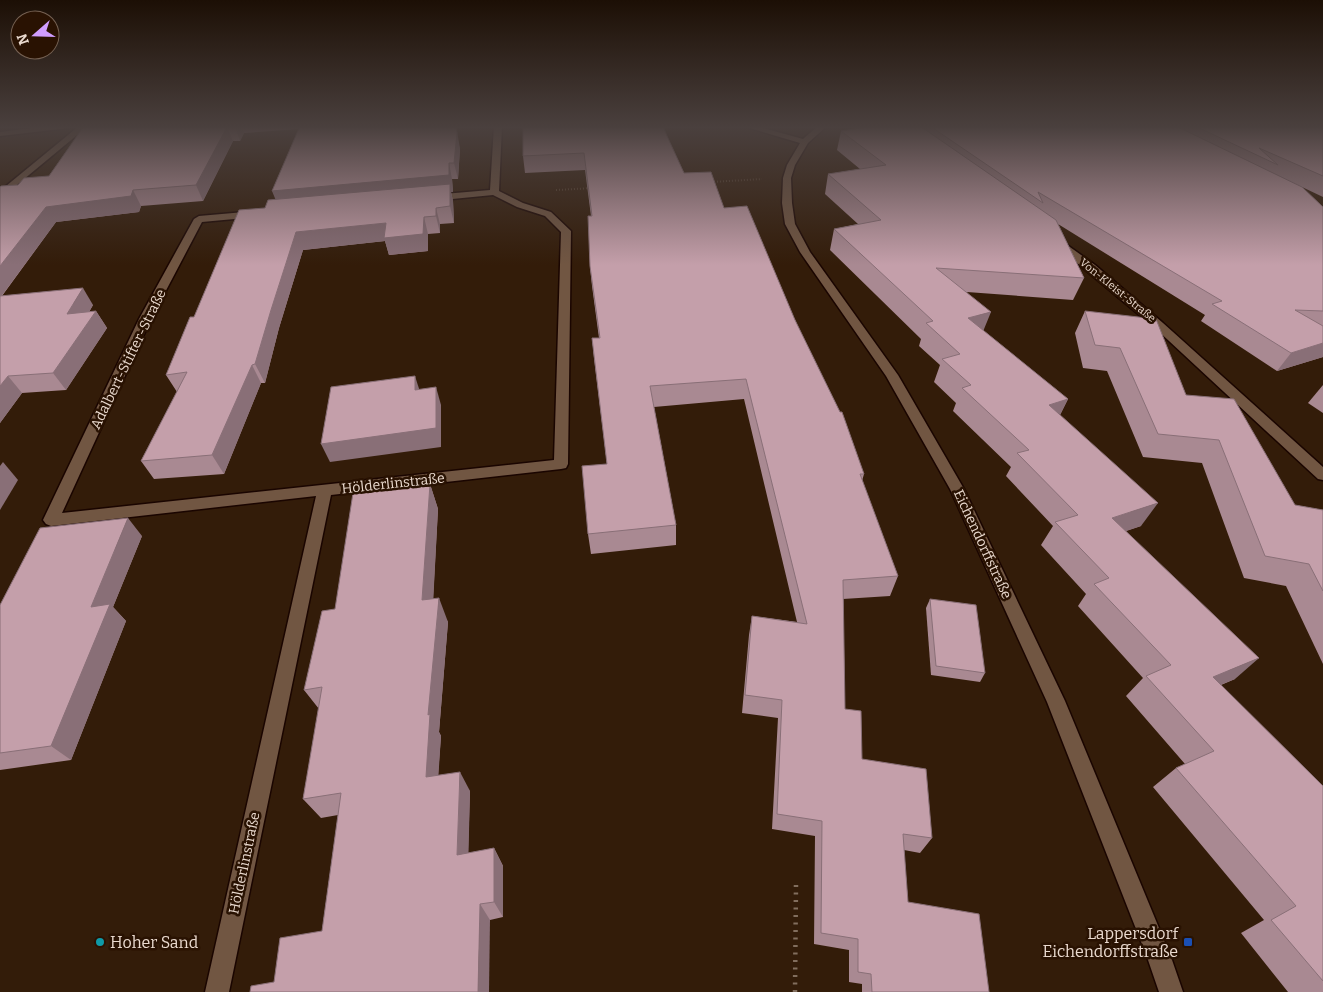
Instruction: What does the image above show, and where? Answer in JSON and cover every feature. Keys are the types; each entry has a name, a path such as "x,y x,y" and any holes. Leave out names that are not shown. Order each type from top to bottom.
{"street":[{"path":"0,196 28,172"},
{"path":"425,198 494,192 495,172"},
{"name":"Eichendorffstraße","path":"789,172 787,203 790,224 805,252 892,375 957,489 1056,701 1159,957 1170,992"},
{"name":"Hölderlinstraße","path":"217,992 325,490 561,464 566,231 548,214 520,205 494,192"},
{"name":"Adalbert-Stifter-Straße","path":"268,213 198,219 145,319 52,520 325,490"},
{"name":"Von-Kleist-Straße","path":"1048,235 1123,292 1181,343 1323,475"}],"path":[{"path":"710,182 787,178"},
{"path":"520,205 546,190 595,188"},
{"path":"795,992 796,884"}],"building":[{"path":"52,172 203,172 196,185 133,190 131,196 46,207 0,266 0,187 18,185 24,178 49,176"},
{"path":"280,172 449,172 449,175 272,191"},
{"path":"586,172 711,172 724,208 747,206 795,320 840,412 842,412 864,474 860,474 898,576 843,580 845,709 861,711 862,759 926,769 932,838 903,834 908,902 979,914 989,992 872,992 871,974 858,972 858,939 821,933 822,821 777,814 782,700 745,695 752,616 807,624 746,379 650,386 676,525 588,534 582,466 607,464 592,338 600,338 590,266 588,216 592,216"},
{"path":"839,172 987,172 1056,220 1084,278 936,268 991,312 968,318 1068,399 1049,405 1158,503 1112,518 1259,658 1213,677 1323,786 1323,981 1271,920 1296,906 1176,768 1214,751 1146,676 1171,665 1094,584 1109,578 1055,522 1078,515 1017,453 1029,450 962,388 971,385 942,359 960,354 926,323 933,321 834,229 881,220 828,174"},
{"path":"998,172 1272,172 1302,187 1323,207 1323,311 1295,310 1323,326 1323,343 1291,353 1212,304 1222,301 1038,192 1043,203"},
{"path":"1315,172 1323,172 1323,176"},
{"path":"450,184 450,206 436,208 436,216 424,217 423,234 384,238 386,223 296,232 255,364 252,365 212,455 141,461 187,372 166,375 190,317 194,317 239,210 265,208 268,200"},
{"path":"83,288 67,314 96,311 53,373 8,376 0,386 0,296"},
{"path":"1085,311 1156,319 1186,395 1234,399 1295,505 1323,510 1323,591 1309,564 1265,556 1219,440 1158,434 1120,348 1095,345"},
{"path":"415,376 415,390 436,387 436,428 321,444 331,387"},
{"path":"430,484 422,600 439,598 428,715 430,714 426,777 460,772 457,855 494,848 494,902 480,904 478,992 250,992 251,986 274,982 280,938 322,931 341,793 303,799 322,687 304,690 322,611 335,609 353,493"},
{"path":"128,518 91,607 110,604 51,746 0,753 0,605 40,528"},
{"path":"930,599 976,605 985,673 936,666"}],"place":[{"name":"Hoher Sand","path":"100,942"},
{"name":"Lappersdorf Eichendorffstraße","path":"1188,942"}]}
